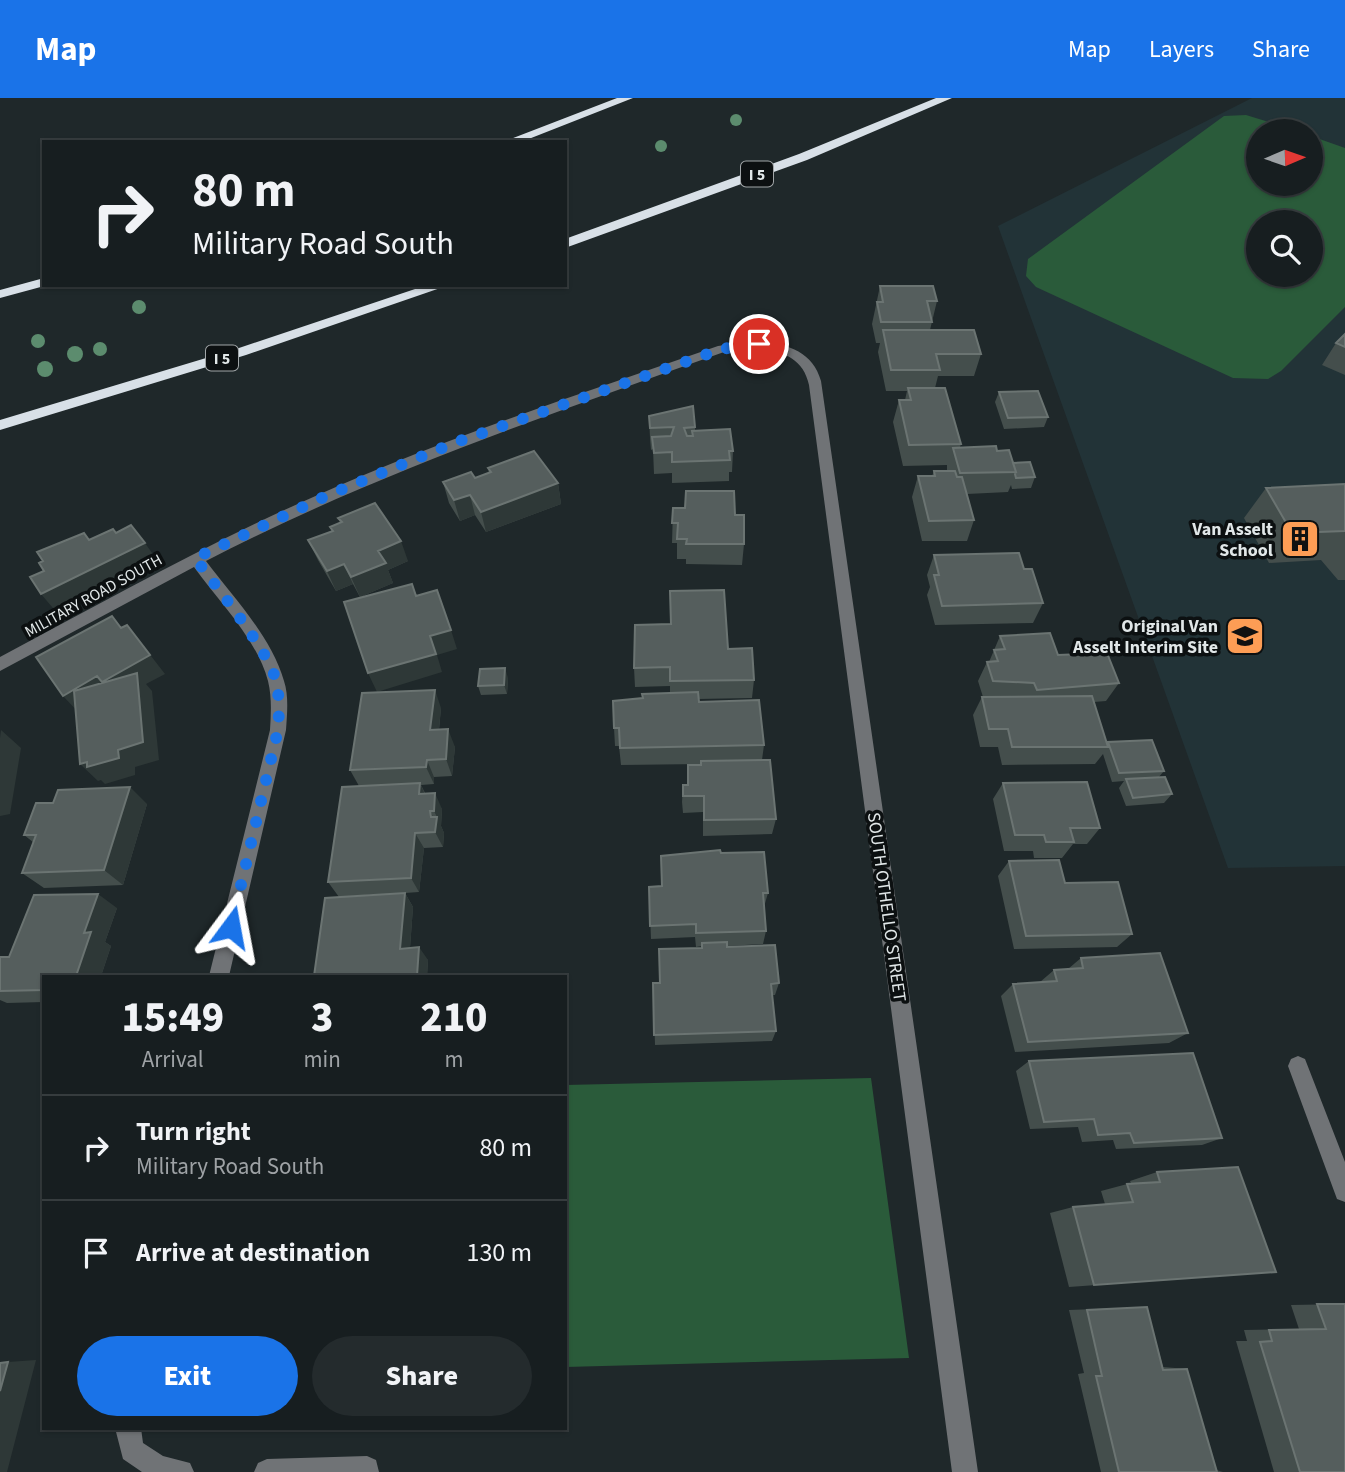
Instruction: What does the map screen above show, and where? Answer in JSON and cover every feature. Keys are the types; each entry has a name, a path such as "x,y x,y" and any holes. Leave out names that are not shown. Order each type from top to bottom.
{"highway":[{"path":"514,140 627,98"},
{"name":"I 5","path":"567,243 803,157 946,98"},
{"path":"0,294 42,283"},
{"name":"I 5","path":"0,425 241,352 436,287"}],"street":[{"name":"MILITARY ROAD SOUTH","path":"0,665 195,558 326,496 454,443 722,349 759,344 791,352"},
{"name":"SOUTH OTHELLO STREET","path":"791,352 805,362 814,376 965,1472"},
{"path":"195,558 262,652 276,679 279,701 278,730 219,975"},
{"path":"1298,1066 1345,1191"},
{"path":"128,1430 132,1450 158,1468 181,1472"},
{"path":"267,1472 367,1469"}],"shaded area":[{"name":"Original Van Asselt Interim Site","path":"1252,98 1345,98 1345,866 1228,868 998,226"}],"green space":[{"path":"1246,115 1259,119 1246,119 1246,196 1323,196 1323,140 1345,148 1345,307 1281,371 1268,379 1233,378 1036,287 1026,276 1028,259 1224,116"},
{"path":"871,1078 909,1358 567,1367 567,1085"}],"building":[{"path":"880,286 933,286 937,301 927,301 932,322 881,322 877,302 883,302"},
{"path":"883,330 974,330 981,354 936,354 940,370 891,370"},
{"path":"1345,334 1345,347 1336,343"},
{"path":"908,388 945,388 961,444 909,445 899,400 911,400"},
{"path":"1038,391 1048,417 1008,418 999,392"},
{"path":"693,406 695,427 684,428 687,436 693,436 692,431 730,429 733,451 729,451 730,460 672,462 672,452 654,453 652,437 671,436 674,427 650,428 649,416"},
{"path":"996,446 997,451 1009,450 1016,472 960,473 953,448"},
{"path":"534,451 558,483 481,512 470,495 454,500 443,482 471,472 475,478 491,472 488,468"},
{"path":"1030,462 1035,477 1016,478 1013,463"},
{"path":"934,471 955,471 957,477 962,477 974,520 929,521 918,476 935,476"},
{"path":"1345,484 1345,531 1292,533 1266,488"},
{"path":"686,491 734,491 735,515 744,515 744,544 686,544 687,539 677,539 678,523 672,523 673,508 685,508"},
{"path":"375,503 401,541 378,551 386,563 351,577 344,564 327,571 308,540 333,531 330,527 342,522 338,518"},
{"path":"131,525 145,543 41,594 30,577 44,571 39,563 43,561 37,552 84,533 89,540 113,529 116,533"},
{"path":"1019,553 1024,569 1032,569 1043,603 942,606 934,575 939,575 934,555"},
{"path":"412,584 416,596 437,590 451,630 430,636 436,654 368,673 344,602"},
{"path":"724,590 728,649 752,648 754,680 670,681 670,667 634,668 635,625 671,624 670,591"},
{"path":"112,616 121,628 127,625 150,655 102,682 97,676 63,696 36,657"},
{"path":"1050,633 1058,655 1107,653 1119,683 1037,690 1034,683 993,681 987,662 998,661 994,650 1005,649 1000,636"},
{"path":"505,668 504,685 478,686 480,669"},
{"path":"137,673 143,742 118,750 119,758 87,767 87,762 80,764 74,691"},
{"path":"435,690 430,730 448,729 446,759 427,760 426,767 350,770 362,693"},
{"path":"698,692 699,702 759,700 764,745 620,748 619,728 614,728 613,701 643,698 642,694"},
{"path":"1092,696 1108,747 1012,747 1008,729 989,729 982,697"},
{"path":"1152,740 1164,771 1119,773 1108,742"},
{"path":"770,760 776,819 704,820 704,796 683,796 683,785 688,785 688,765 701,765 701,761"},
{"path":"1165,777 1172,794 1133,798 1126,779"},
{"path":"1087,782 1100,828 1070,828 1074,842 1046,842 1044,835 1015,835 1003,783"},
{"path":"420,783 419,794 435,793 434,811 430,811 431,817 437,817 435,832 415,833 411,878 328,882 342,787"},
{"path":"130,787 104,870 22,873 36,835 24,835 36,803 53,803 58,790"},
{"path":"720,850 721,853 764,852 768,893 763,893 766,931 696,933 696,924 650,926 649,887 662,886 661,856"},
{"path":"1059,860 1065,883 1118,882 1132,934 1026,936 1009,861"},
{"path":"405,893 400,949 419,947 417,975 314,975 325,898"},
{"path":"98,894 84,933 91,932 76,975 42,975 42,990 0,991 0,957 9,957 34,895"},
{"path":"727,942 727,947 775,945 779,983 771,984 776,1031 654,1035 653,983 660,983 659,949 702,948 702,943"},
{"path":"1160,953 1188,1033 1028,1042 1013,984 1057,981 1054,970 1083,968 1081,958"},
{"path":"1193,1053 1222,1138 1134,1143 1130,1133 1098,1135 1094,1119 1044,1122 1029,1061"},
{"path":"1238,1167 1276,1272 1094,1285 1073,1207 1133,1202 1127,1184 1160,1182 1157,1172"},
{"path":"1317,1304 1345,1304 1345,1472 1300,1472 1260,1342 1272,1341 1269,1330 1326,1329"},
{"path":"1147,1307 1163,1370 1187,1369 1217,1472 1119,1472 1096,1376 1102,1376 1087,1310"},
{"path":"8,1362 0,1391 0,1363"}],"place":[{"name":"Van Asselt School","path":"1300,539"},
{"name":"Original Van Asselt Interim Site","path":"1245,636"}],"route":[{"path":"231,927 278,730 279,701 276,679 262,652 195,558 326,496 454,443 722,349 759,344"}]}
